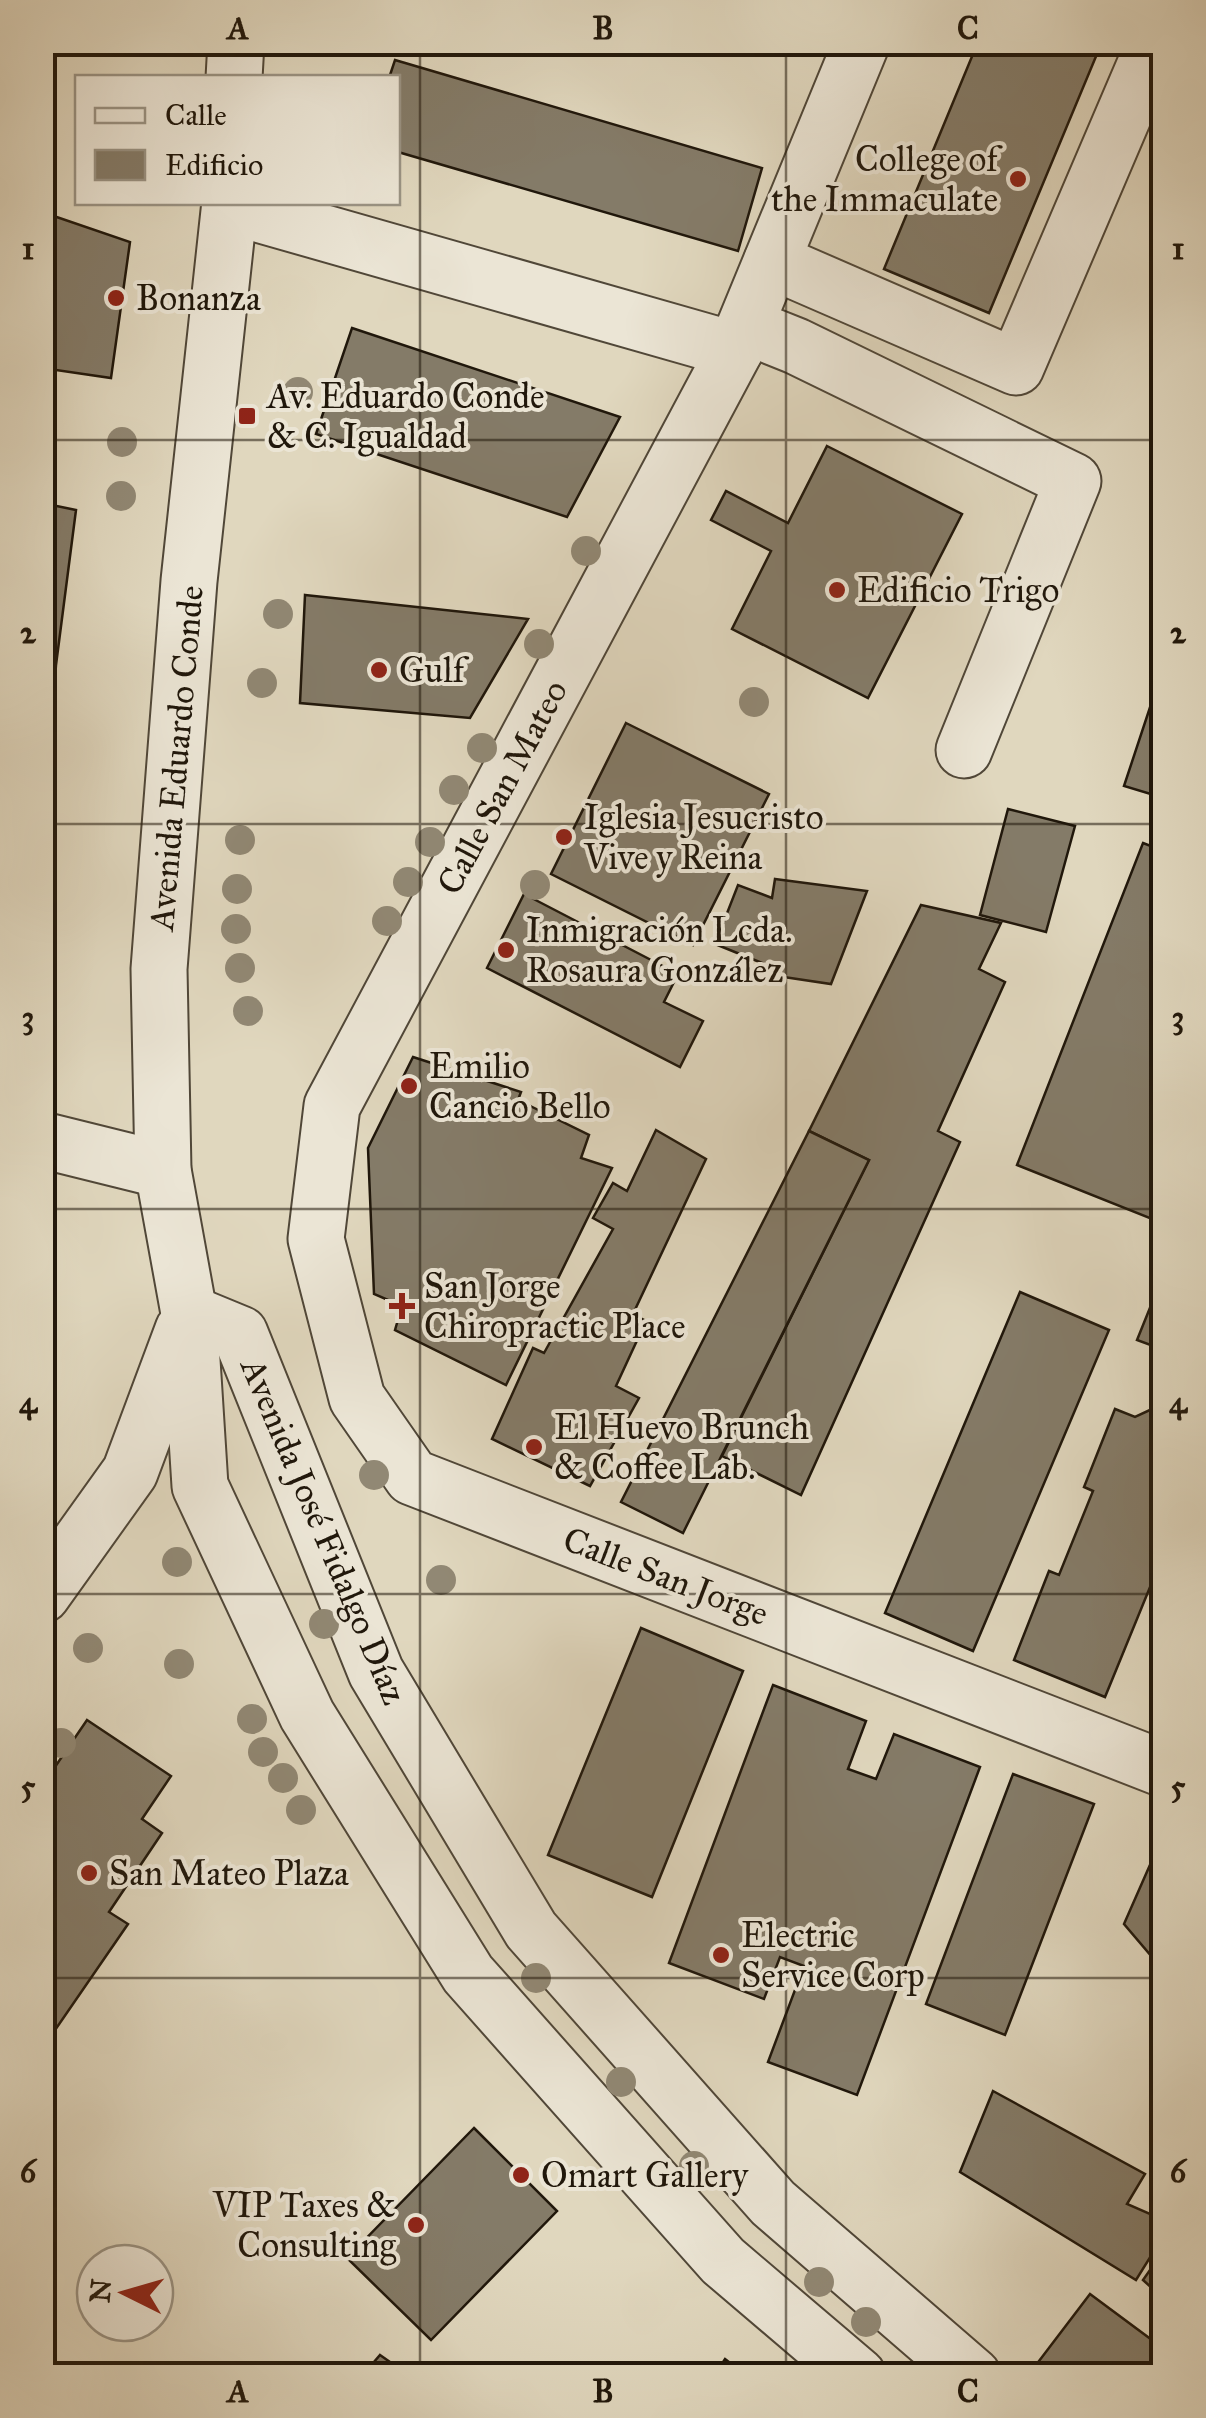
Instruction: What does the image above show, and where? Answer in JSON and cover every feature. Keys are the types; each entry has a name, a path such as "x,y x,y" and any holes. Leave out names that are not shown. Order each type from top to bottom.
{"street":[{"path":"234,75 236,42"},
{"name":"Calle San Mateo","path":"316,1239 332,1106 741,338 862,42"},
{"path":"772,261 1016,367 1156,42"},
{"name":"Avenida Eduardo Conde","path":"190,1313 163,1170 159,969 190,580 230,205"},
{"path":"234,205 741,338 796,346 1073,482 964,750"},
{"path":"42,1140 163,1170"},
{"name":"Calle San Jorge","path":"316,1239 357,1398 412,1477 1164,1769"},
{"path":"42,1595 130,1472 190,1313"},
{"name":"Avenida José Fidalgo Díaz","path":"858,2376 723,2261 468,1974 306,1714 200,1486 190,1313 240,1334 376,1672 531,1930 773,2203 973,2376"}],"building":[{"path":"978,42 1102,42 989,313 884,269"},
{"path":"395,60 762,168 738,251 400,153 400,75 390,75"},
{"path":"42,212 130,242 111,378 42,368"},
{"path":"352,328 620,417 567,517 316,434"},
{"path":"42,391 50,392 45,480 42,480"},
{"name":"Edificio Trigo","path":"827,446 962,514 868,698 732,629 771,551 711,520 726,491 788,523"},
{"path":"42,503 76,510 56,665 45,822 48,959 42,959"},
{"path":"305,595 528,619 470,718 300,703"},
{"path":"1164,665 1164,798 1124,786"},
{"path":"626,723 769,794 693,945 551,874"},
{"path":"1008,809 1075,826 1046,932 980,915"},
{"path":"1143,843 1164,851 1162,1223 1017,1165"},
{"path":"775,879 867,891 831,984 757,973 762,963 715,944 738,885 772,898"},
{"path":"524,894 678,974 664,1002 703,1021 680,1067 487,968"},
{"path":"921,905 1001,923 979,969 1005,982 938,1131 960,1142 801,1495 722,1456 869,1160 809,1131"},
{"path":"413,1057 521,1092 518,1100 589,1135 581,1158 612,1168 506,1385 395,1330 402,1306 374,1294 368,1148"},
{"path":"656,1130 706,1159 633,1314 646,1321 616,1386 639,1398 590,1486 492,1439 533,1348 544,1353 613,1229 593,1218 613,1183 627,1191"},
{"path":"809,1131 869,1160 683,1533 621,1502"},
{"path":"1164,1273 1164,1350 1137,1340"},
{"path":"1020,1292 1109,1330 973,1651 885,1613"},
{"path":"1164,1378 1164,1553 1105,1697 1014,1660 1049,1571 1059,1575 1093,1491 1084,1487 1115,1409 1135,1417 1150,1410"},
{"path":"641,1628 743,1671 652,1897 548,1855"},
{"path":"773,1685 866,1721 848,1769 876,1779 894,1734 980,1767 857,2095 768,2062 804,1966 780,1957 764,1999 669,1963"},
{"name":"San Mateo Plaza","path":"87,1720 171,1776 142,1819 162,1833 109,1912 128,1924 42,2049 42,1786"},
{"path":"1013,1774 1094,1804 1005,2035 926,2004"},
{"path":"1164,1833 1164,1971 1124,1924"},
{"path":"993,2091 1145,2174 1127,2204 1164,2220 1164,2235 1136,2280 960,2172"},
{"path":"474,2128 557,2211 431,2340 347,2258"},
{"path":"1164,2250 1164,2299 1143,2280"},
{"path":"1090,2294 1164,2349 1164,2376 1057,2376 1039,2361"},
{"path":"380,2355 410,2376 362,2376"},
{"path":"725,2359 747,2376 714,2376"}],"place":[{"name":"College of the Immaculate","path":"1018,179"},
{"name":"Bonanza","path":"116,298"},
{"name":"Av. Eduardo Conde & C. Igualdad","path":"247,416"},
{"name":"Edificio Trigo","path":"837,590"},
{"name":"Gulf","path":"379,670"},
{"name":"Iglesia Jesucristo Vive y Reina","path":"564,837"},
{"name":"Inmigración Lcda. Rosaura González","path":"506,950"},
{"name":"Emilio Cancio Bello","path":"409,1086"},
{"name":"San Jorge Chiropractic Place","path":"402,1306"},
{"name":"El Huevo Brunch & Coffee Lab.","path":"534,1447"},
{"name":"San Mateo Plaza","path":"89,1873"},
{"name":"Electric Service Corp","path":"721,1955"},
{"name":"Omart Gallery","path":"521,2175"},
{"name":"VIP Taxes & Consulting","path":"416,2225"}]}
